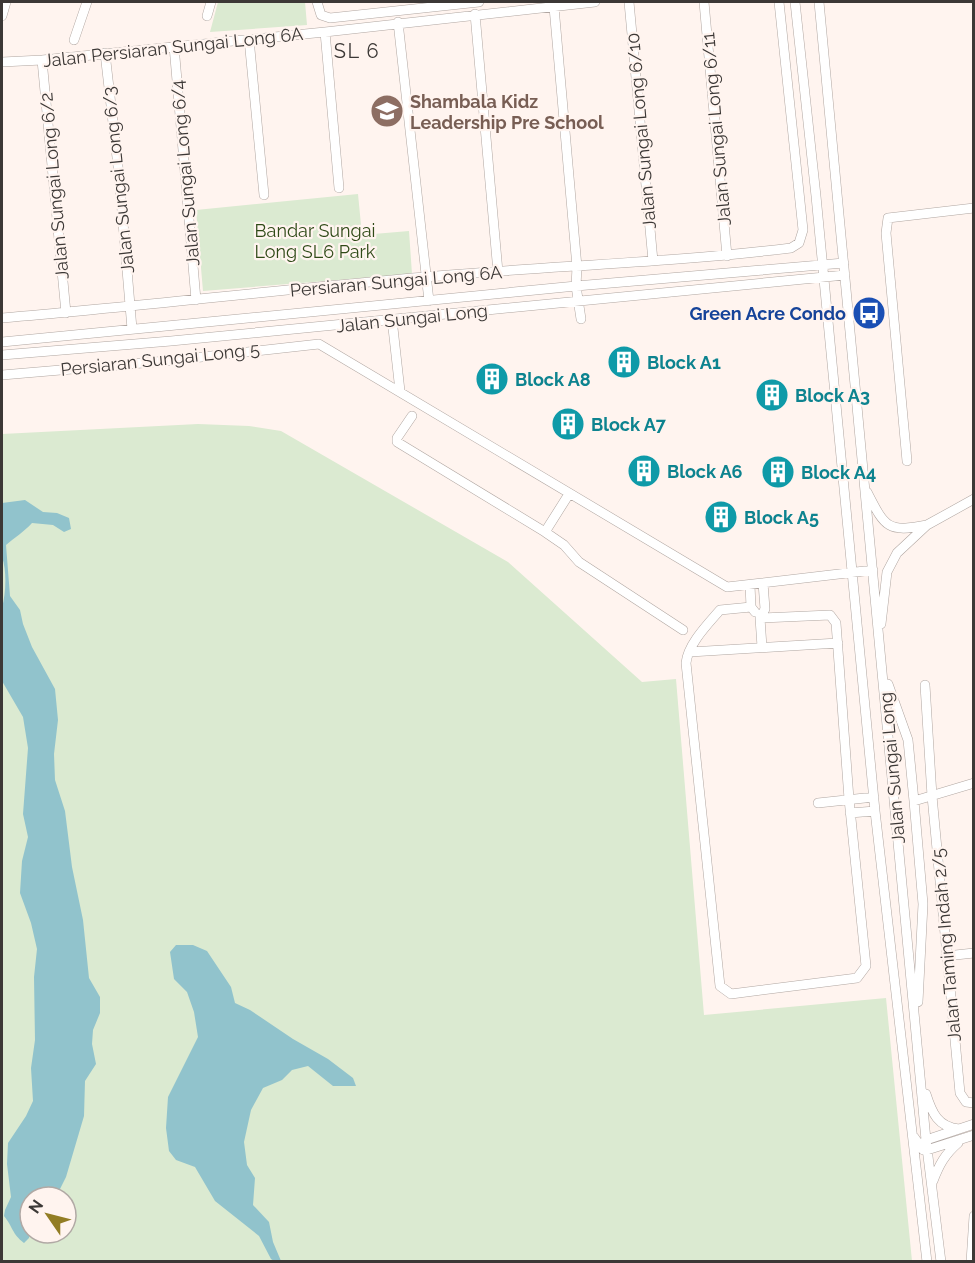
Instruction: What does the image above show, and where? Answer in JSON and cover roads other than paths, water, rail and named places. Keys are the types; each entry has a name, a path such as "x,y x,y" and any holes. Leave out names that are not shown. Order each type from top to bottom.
{"street":[{"path":"2,16 6,2"},
{"path":"74,40 87,2"},
{"path":"207,16 211,2"},
{"path":"318,2 321,15 330,18 393,6 479,2"},
{"name":"Jalan Persiaran Sungai Long 6A","path":"2,62 324,32 595,2"},
{"name":"Jalan Sungai Long 6/10","path":"629,2 653,261"},
{"name":"Jalan Sungai Long 6/11","path":"704,2 727,256"},
{"name":"Persiaran Sungai Long 6A","path":"2,318 130,308 426,277 727,256 791,248 801,240 803,230 779,2"},
{"name":"Jalan Sungai Long","path":"795,2 816,196 875,811 910,1132 925,1223 927,1262"},
{"name":"Jalan Sungai Long","path":"819,2 922,1080 924,1146 932,1184 941,1262"},
{"path":"554,7 577,267 576,286 581,319"},
{"path":"475,14 498,272"},
{"path":"398,22 429,301"},
{"path":"324,32 339,188"},
{"path":"249,39 264,195"},
{"name":"Jalan Sungai Long 6/4","path":"174,46 196,300"},
{"name":"Jalan Sungai Long 6/3","path":"105,53 119,175 132,329"},
{"name":"Jalan Sungai Long 6/2","path":"42,60 66,313"},
{"path":"816,196 837,193"},
{"path":"907,461 886,233 888,218 974,208"},
{"name":"Jalan Sungai Long","path":"2,342 576,286 844,263"},
{"name":"Jalan Sungai Long","path":"2,355 392,320 845,274"},
{"path":"392,320 400,391 721,584 727,587 750,585 873,570"},
{"name":"Persiaran Sungai Long 5","path":"2,375 166,361 319,344 400,391"},
{"path":"412,416 397,438 397,442 545,532 564,545 579,562 683,630"},
{"path":"865,488 882,521 892,527 906,529 927,525"},
{"path":"545,532 569,494"},
{"path":"879,635 887,573 897,553 927,525 974,499"},
{"path":"762,646 760,618 765,609 763,583"},
{"path":"750,585 751,607 760,618"},
{"path":"751,607 720,610 708,623 687,659 720,986 731,994 857,978 866,966 850,813 836,623 830,615 760,618"},
{"path":"690,652 838,643"},
{"path":"883,671 908,740 914,801 923,904 917,1034"},
{"name":"Jalan Taming Indah 2/5","path":"925,685 932,796 960,1093 966,1102 974,1103"},
{"path":"914,801 974,783"},
{"path":"818,803 874,797"},
{"path":"850,813 875,811"},
{"path":"946,956 974,954"},
{"path":"922,1080 928,1101 938,1121 962,1134 974,1135"},
{"path":"932,1184 940,1163 949,1150 974,1124"},
{"path":"910,1132 924,1146"},
{"path":"914,1157 924,1146 962,1134"},
{"path":"935,1208 925,1223 938,1236"},
{"path":"971,1262 974,1216"}],"water":[{"path":"25,500 43,512 57,513 69,518 71,529 64,532 53,525 32,523 6,545 10,596 20,610 32,647 55,689 58,720 54,754 55,780 65,811 72,867 83,920 89,978 100,997 100,1013 93,1030 92,1044 96,1064 85,1081 84,1116 66,1177 62,1185 18,1185 18,1238 4,1216 11,1197 7,1164 8,1143 33,1101 31,1068 35,1040 34,977 37,949 31,923 20,893 22,861 28,837 23,814 28,748 23,717 2,681 2,608 5,569 2,557 2,503"},
{"path":"176,945 193,945 207,951 231,987 235,1003 328,1059 353,1078 356,1086 333,1086 308,1066 292,1070 282,1080 263,1088 251,1110 244,1142 247,1165 255,1178 253,1205 269,1222 273,1242 281,1261 271,1259 259,1236 215,1201 195,1167 176,1160 169,1151 166,1128 168,1097 198,1037 194,1012 187,992 174,979 170,952"}],"place":[{"name":"Shambala Kidz Leadership Pre School","path":"387,111"},
{"name":"Green Acre Condo","path":"869,313"},
{"name":"Block A1","path":"624,362"},
{"name":"Block A8","path":"492,379"},
{"name":"Block A3","path":"772,395"},
{"name":"Block A7","path":"568,424"},
{"name":"Block A6","path":"644,471"},
{"name":"Block A4","path":"778,472"},
{"name":"Block A5","path":"721,517"}],"district":[{"name":"SL 6","path":"357,51"}],"park label":[{"name":"Bandar Sungai Long SL6 Park","path":"315,240"}]}
